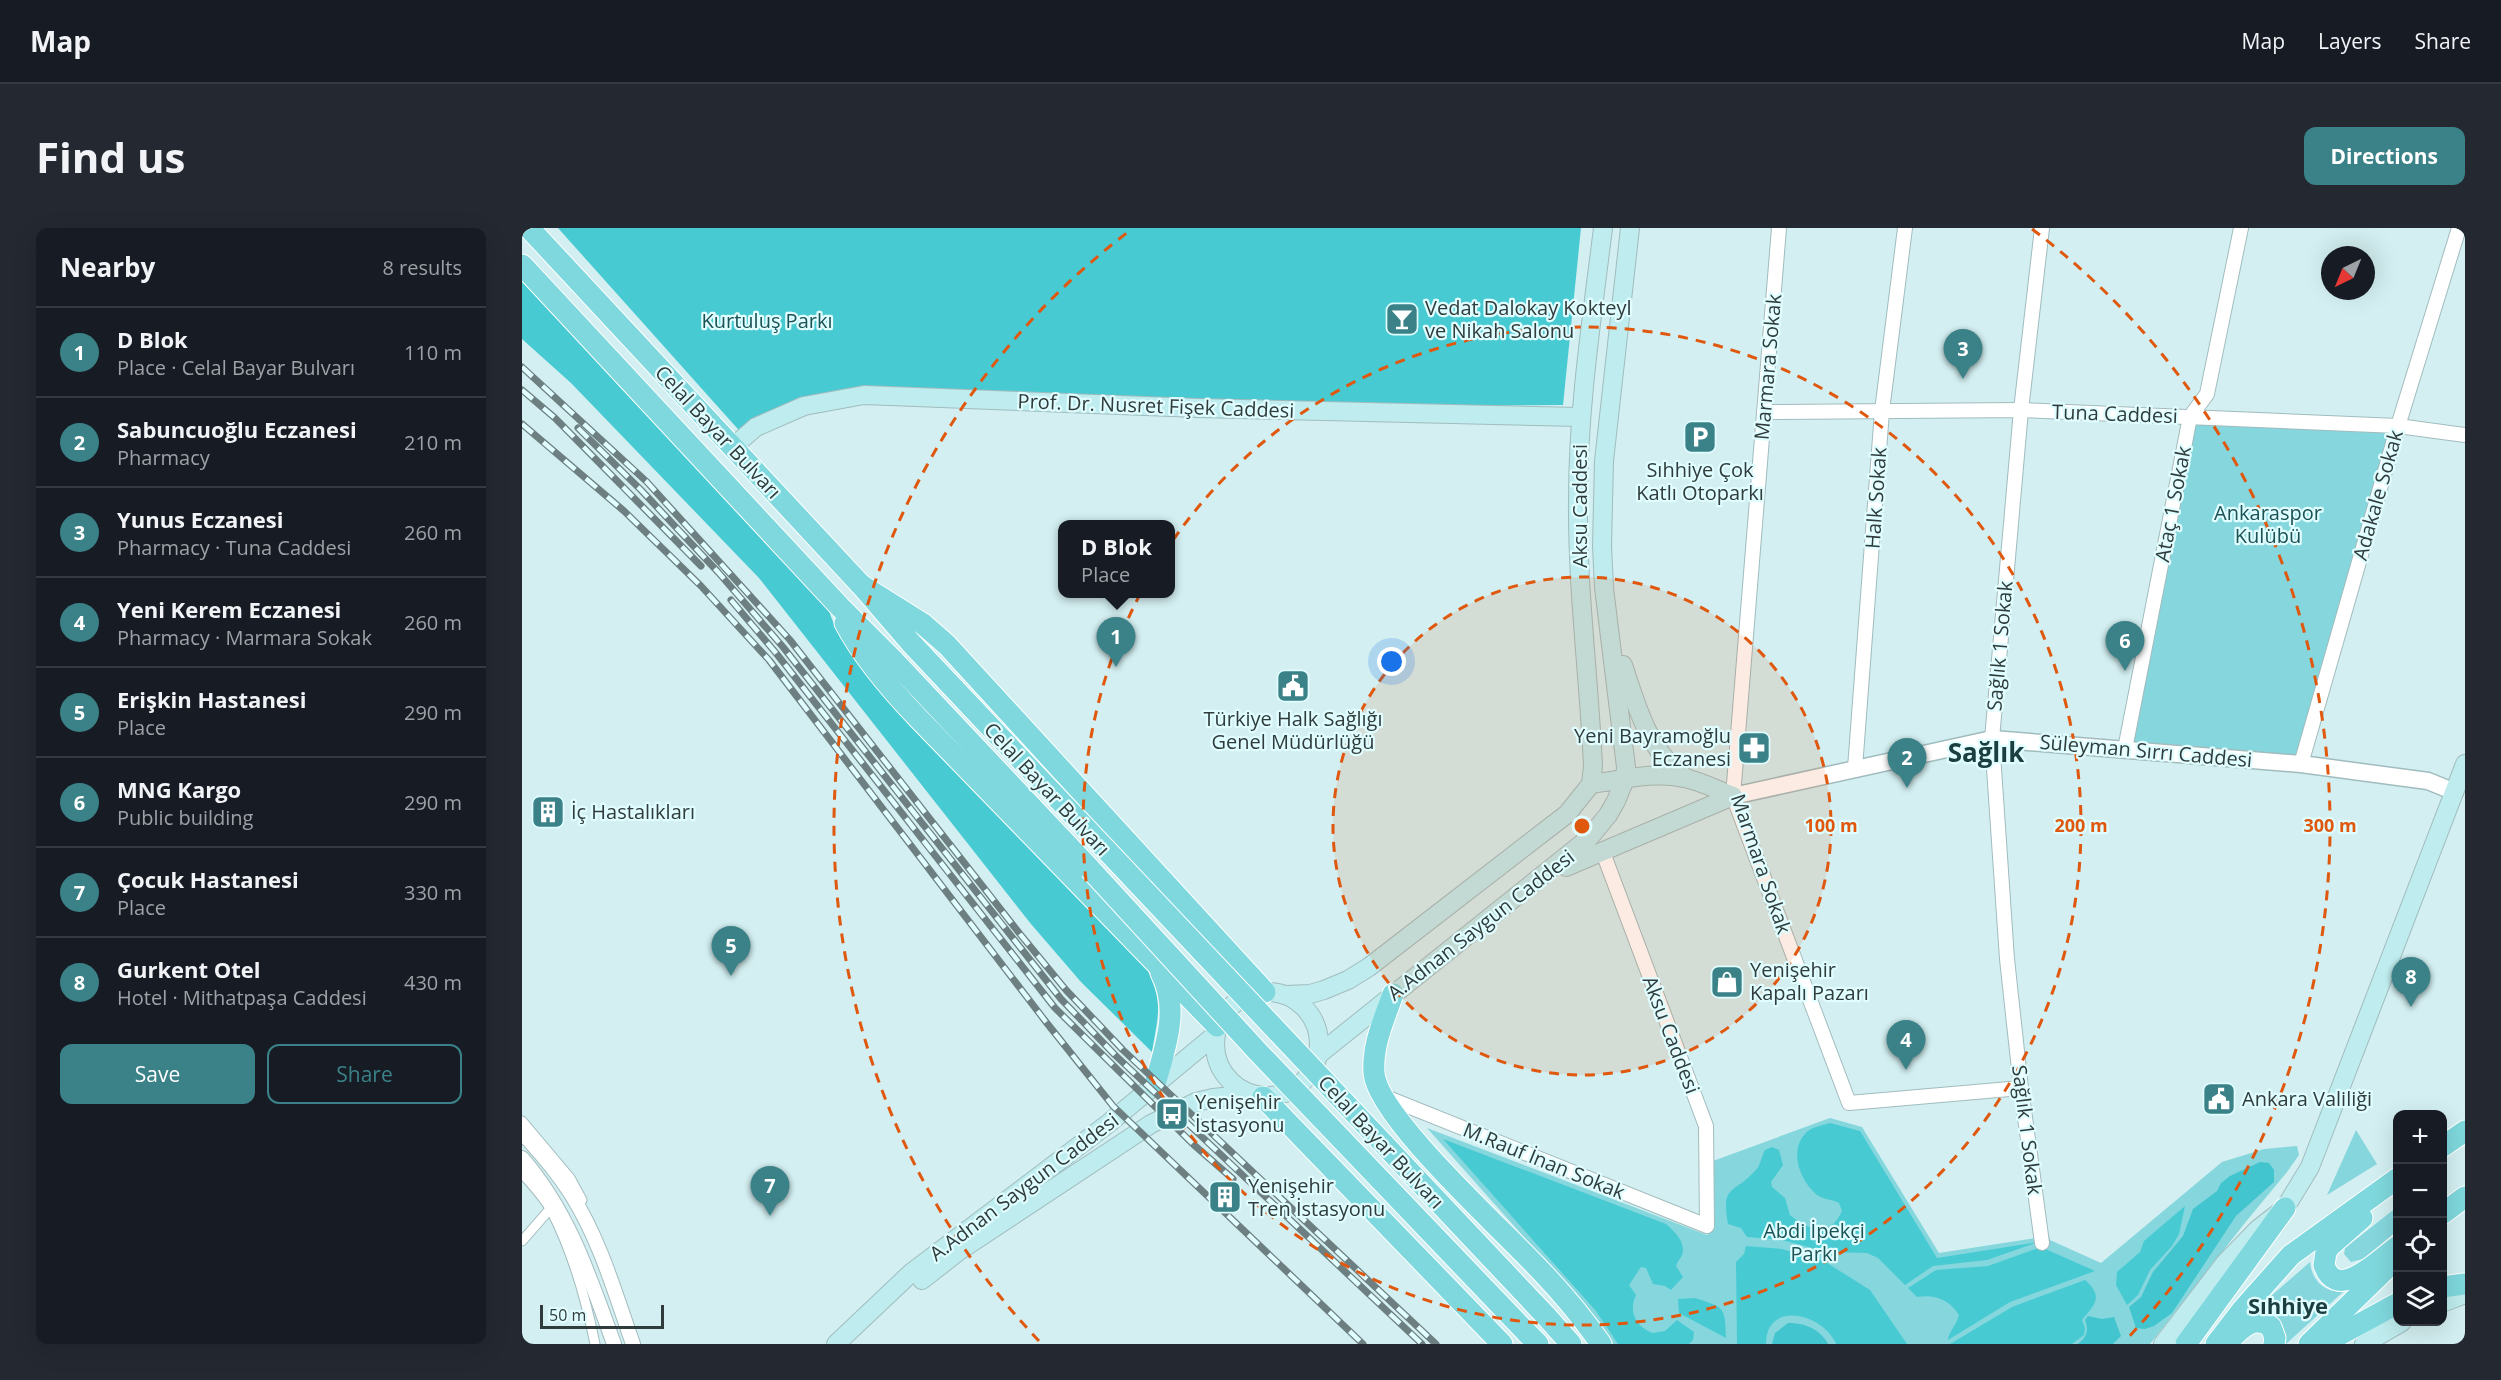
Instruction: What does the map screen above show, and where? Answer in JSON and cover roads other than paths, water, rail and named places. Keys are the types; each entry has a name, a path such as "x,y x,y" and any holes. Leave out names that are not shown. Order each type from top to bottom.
{"main road":[{"name":"Celal Bayar Bulvarı","path":"529,228 861,585 911,643 1571,1344"},
{"name":"Aksu Caddesi","path":"1591,784 1592,729 1578,543 1580,417 1603,228"},
{"name":"Aksu Caddesi","path":"1625,779 1625,746 1609,625 1602,546 1604,461 1630,228"},
{"name":"Celal Bayar Bulvarı","path":"522,265 1258,1053 1532,1338"},
{"name":"Prof. Dr. Nusret Fişek Caddesi","path":"742,439 756,427 804,406 864,395 1197,408 1580,417"},
{"path":"861,585 923,624 947,645 1265,992"},
{"path":"841,608 843,619 855,641 895,693 1156,962 1216,1030 1215,1047 1222,1071 1235,1085 1258,1096 1502,1344"},
{"path":"1609,625 1648,733 1664,759 1686,778"},
{"path":"2186,1344 2285,1208 2310,1167 2460,794 2465,764"},
{"path":"1591,784 1652,776 1686,778 1733,796"},
{"name":"A.Adnan Saygun Caddesi","path":"852,1344 919,1282 959,1251 1127,1139 1196,1102 1288,1092 1299,1086 1314,1067 1318,1055 1577,849 1599,827 1616,801 1625,779"},
{"name":"A.Adnan Saygun Caddesi","path":"836,1344 911,1273 1101,1130 1155,1084 1216,1030 1223,1015 1237,1001 1255,993 1265,992 1287,995 1310,994 1348,980 1369,967 1546,832 1567,814 1591,784"},
{"path":"1537,880 1602,850 1733,796"},
{"path":"1155,1084 1169,1029 1171,998 1168,986 1156,962"},
{"path":"1393,994 1375,1045 1374,1075 1381,1095 1419,1145 1540,1270 1581,1316 1601,1344"},
{"path":"1287,995 1302,1005 1313,1019 1320,1042 1318,1055"},
{"path":"2447,1144 2465,1131"},
{"path":"2216,1344 2243,1309 2291,1255 2393,1181"},
{"path":"2393,1190 2332,1243 2326,1252 2325,1268 2334,1278 2347,1281 2360,1275 2393,1249"},
{"path":"2447,1211 2465,1197"},
{"path":"2163,1344 2225,1263 2258,1229 2285,1208"},
{"path":"2310,1344 2393,1262"},
{"path":"2447,1286 2465,1284"},
{"path":"2447,1302 2465,1294"},
{"path":"2323,1344 2393,1305"},
{"path":"2226,1344 2245,1325 2258,1322 2271,1327 2275,1338 2274,1344"},
{"path":"2364,1344 2395,1326"}],"street":[{"name":"Marmara Sokak","path":"1779,228 1733,796 1849,1103 2021,1088"},
{"name":"Halk Sokak","path":"1855,768 1882,411 1905,228"},
{"name":"Sağlık 1 Sokak","path":"2042,228 2021,410 1992,739 2007,959 2021,1088 2042,1243"},
{"name":"Ataç 1 Sokak","path":"2125,749 2190,417 2207,394 2241,228"},
{"name":"Adakale Sokak","path":"2301,764 2398,426 2459,228"},
{"name":"Tuna Caddesi","path":"1764,412 2021,410 2398,426 2465,435"},
{"name":"Süleyman Sırrı Caddesi","path":"1733,796 1992,739 2301,764 2428,781 2460,794"},
{"name":"Aksu Caddesi","path":"1602,850 1706,1126 1707,1226"},
{"name":"M.Rauf İnan Sokak","path":"1381,1095 1707,1226"},
{"path":"522,1121 570,1178 588,1210 603,1242 640,1344"},
{"path":"522,1133 560,1178 586,1221 600,1251 633,1344"},
{"path":"522,1158 547,1188 570,1228 614,1344"},
{"path":"522,1173 550,1209 571,1258 590,1317 595,1344"},
{"path":"522,1241 550,1209"}],"railway":[{"path":"522,367 647,482 790,640 1066,990 1123,1050 1436,1344"},
{"path":"522,390 555,418 701,566"},
{"path":"522,424 624,511 701,586 769,660 1113,1106 1363,1344"},
{"path":"578,428 641,490 718,572 783,647 1061,999 1115,1055 1422,1344"},
{"path":"731,600 776,653 1055,1008 1194,1145 1233,1179"}],"place":[{"name":"Vedat Dalokay Kokteyl ve Nikah Salonu","path":"1402,319"},
{"name":"Yunus Eczanesi","path":"1963,379"},
{"name":"Sıhhiye Çok Katlı Otoparkı","path":"1700,437"},
{"name":"D Blok","path":"1116,667"},
{"name":"MNG Kargo","path":"2125,671"},
{"name":"Türkiye Halk Sağlığı Genel Müdürlüğü","path":"1293,686"},
{"name":"Yeni Bayramoğlu Eczanesi","path":"1754,748"},
{"name":"Sabuncuoğlu Eczanesi","path":"1907,788"},
{"name":"İç Hastalıkları","path":"548,812"},
{"name":"Erişkin Hastanesi","path":"731,976"},
{"name":"Yenişehir Kapalı Pazarı","path":"1727,982"},
{"name":"Gurkent Otel","path":"2411,1007"},
{"name":"Yeni Kerem Eczanesi","path":"1906,1070"},
{"name":"Ankara Valiliği","path":"2219,1099"},
{"name":"Yenişehir İstasyonu","path":"1172,1114"},
{"name":"Yenişehir Tren İstasyonu","path":"1225,1197"},
{"name":"Çocuk Hastanesi","path":"770,1216"}],"district":[{"name":"Sağlık","path":"1986,753"},
{"name":"Sıhhiye","path":"2288,1306"}],"park label":[{"name":"Kurtuluş Parkı","path":"767,321"},
{"name":"Ankaraspor Kulübü","path":"2268,524"},
{"name":"Abdi İpekçi Parkı","path":"1814,1242"}]}
